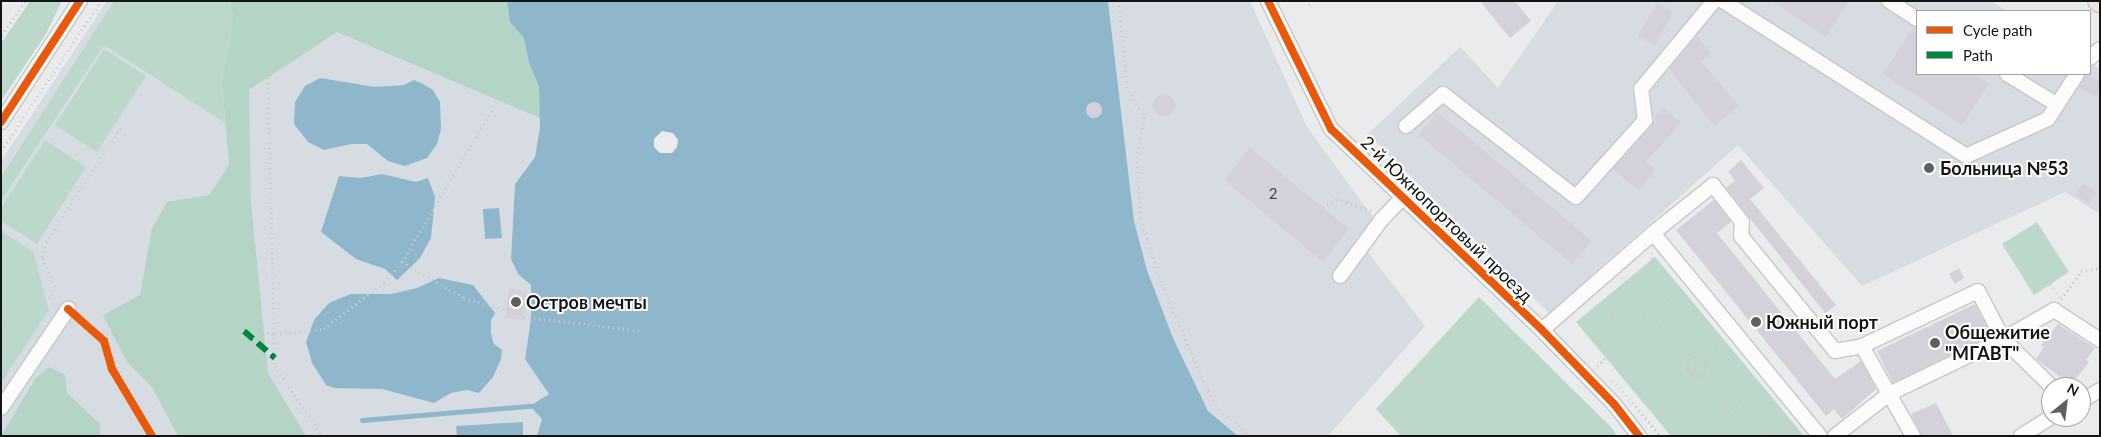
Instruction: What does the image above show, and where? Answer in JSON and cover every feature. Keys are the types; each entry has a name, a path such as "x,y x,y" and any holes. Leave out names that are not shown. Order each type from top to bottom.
{"street":[{"path":"48,51 68,1"},
{"path":"1,122 80,1"},
{"name":"2-й Южнопортовый проезд","path":"1268,1 1331,129 1542,330 1614,404 1639,436"},
{"path":"1406,126 1443,94 1576,197 1645,120 1641,89 1714,1"},
{"path":"1724,1 1966,156 2048,119 2076,75"},
{"path":"1889,1 1916,18"},
{"path":"2009,75 2056,104"},
{"path":"1542,330 1653,233 1713,185 1742,222 1741,236 1835,350 1862,346 1978,291 2003,339 2058,304 2100,340"},
{"path":"1340,276 1403,197"},
{"path":"1653,233 1820,436"},
{"path":"1,408 68,309"},
{"path":"1836,436 1889,394 2003,339 2042,377"},
{"path":"1862,346 1913,436"},
{"path":"2020,436 2041,424"}],"path":[{"path":"1,35 25,1"},
{"path":"1,150 101,1"},
{"path":"314,1 268,73 276,366 322,436"},
{"path":"1119,1 1127,86 1145,118 1137,156 1141,219 1168,300 1208,391 1219,410 1251,436"},
{"path":"1309,5 1312,1"},
{"path":"99,334 193,323 275,334 324,329 384,282 402,262 499,98"},
{"path":"1,326 4,321 14,319 52,296 54,287 42,257 46,242 122,126"},
{"path":"1323,208 1337,199 1386,216"},
{"path":"402,262 464,298 506,310"},
{"path":"1685,293 1681,288 1651,267 1630,285 1613,310 1611,319 1622,343 1699,436"},
{"path":"2058,304 2081,271 2100,268"},
{"path":"2051,284 2058,304"},
{"path":"1657,310 1681,288"},
{"path":"1687,297 1718,350 1741,401 1769,436"},
{"path":"1654,306 1657,310 1666,320 1652,332 1643,323 1643,314 1654,306"},
{"path":"68,309 99,334 108,338 117,367 156,436"},
{"path":"524,316 643,332"},
{"path":"1597,366 1643,323"},
{"path":"1658,327 1689,362 1691,374 1702,375 1732,409"},
{"path":"99,334 104,341 112,369 152,436"},
{"path":"1705,361 1736,335"},
{"path":"1,349 30,365"},
{"path":"1689,362 1697,357 1705,361 1707,367 1702,375"},
{"path":"1754,417 1784,393"},
{"path":"1734,436 1720,418 1741,401"},
{"path":"1773,436 1803,415"},
{"path":"1717,436 1729,430"},
{"path":"1757,436 1764,430"},
{"path":"182,436 185,431"}],"shaded area":[{"path":"107,1 507,1 510,22 539,87 540,127 535,157 515,184 511,259 518,274 531,284 531,318 525,359 550,394 537,436 1,436 1,161"},
{"path":"1108,1 1250,1 1307,127 1380,227 1356,237 1425,326 1328,436 1238,436 1208,411 1173,338 1147,270 1134,221"},
{"name":"Больница №53","path":"1558,1 1991,1 2005,10 1916,10 1916,75 2091,75 2091,64 2100,69 2100,214 2065,192 1862,286 1738,145 1549,313 1368,134 1460,47 1498,88"}],"green space":[{"path":"30,1 62,1 46,34 1,101 1,43"},
{"path":"114,1 229,1 233,15 222,80 225,123 104,45 1,201 1,177"},
{"path":"229,1 507,1 510,22 524,38 529,63 539,87 540,118 337,32 249,90 251,203 268,373 306,436 178,436 152,387 127,362 103,315 140,295 152,228 167,202 209,195 229,165 222,80 233,15"},
{"path":"104,49 146,76 97,152 55,125"},
{"path":"45,140 86,167 37,244 1,221 1,208"},
{"path":"2037,222 2069,272 2034,295 2002,244"},
{"path":"1,231 33,251 49,310 1,383"},
{"path":"1655,257 1804,436 1671,436 1576,322"},
{"path":"1479,297 1612,428 1617,436 1400,435 1376,409"},
{"path":"49,367 65,375 67,393 100,424 100,436 1,436 35,379"}],"water":[{"path":"507,1 1108,1 1134,221 1147,270 1173,338 1208,411 1238,436 537,436 542,419 530,406 549,394 525,359 531,318 531,285 518,274 511,259 515,184 535,157 540,127 539,87 529,63 524,38 510,22","holes":["662,131 673,133 678,140 677,147 672,153 660,153 654,147 654,139"]},
{"path":"320,78 375,87 404,85 414,80 423,84 433,90 440,102 441,129 437,144 427,158 405,166 388,161 367,144 351,144 324,150 308,142 294,124 295,102 305,86"},
{"path":"382,174 416,182 428,178 435,197 431,238 420,258 397,280 385,269 356,259 321,232 339,176 361,178"},
{"path":"499,208 502,238 485,239 483,209"},
{"path":"439,278 473,285 495,313 491,320 491,334 494,344 502,350 501,359 493,377 479,393 467,390 451,393 434,403 382,389 334,388 326,385 312,363 306,342 314,320 329,303 351,294 391,294 417,288"},
{"path":"523,422 523,436 457,436 456,426"}],"building":[{"path":"1480,1 1515,1 1531,21 1510,38"},
{"path":"1771,1 1849,1 1826,37"},
{"path":"1657,3 1673,12 1655,46 1638,36"},
{"path":"1913,27 1916,28 1916,75 1976,75 1989,84 1962,125 1883,74"},
{"path":"1697,36 1711,53 1701,61 1739,106 1714,126 1669,69"},
{"path":"2085,75 2100,82 2096,97 2079,87"},
{"path":"1164,94 1172,97 1175,105 1172,113 1164,116 1156,113 1153,105 1156,97"},
{"path":"1091,102 1097,102 1102,107 1100,116 1091,118 1086,113 1086,107"},
{"path":"1663,107 1681,123 1646,162 1656,170 1639,191 1613,169 1652,126 1654,118"},
{"path":"1438,112 1592,241 1572,264 1419,135"},
{"path":"1250,148 1349,229 1323,262 1224,180"},
{"path":"1741,160 1764,188 1750,199 1836,305 1825,313 1726,188 1735,181 1728,172"},
{"path":"2083,183 2097,192 2089,204 2075,195"},
{"path":"1714,200 1731,222 1717,233 1835,379 1861,361 1876,389 1842,419 1834,409 1826,416 1676,230"},
{"path":"1959,268 1964,278 1955,284 1949,274"},
{"path":"509,288 527,291 523,320 505,318"},
{"name":"Общежитие \"МГАВТ\"","path":"1975,304 1991,335 1893,383 1877,351"},
{"path":"2058,324 2095,348 2086,360 2089,362 2077,377 2060,377 2036,359 2044,347 2041,345"},
{"path":"1936,403 1953,436 1922,436 1911,414"}],"waterway":[{"path":"362,420 530,406"}],"marked path":[{"path":"244,331 275,358"}],"cycle path":[{"path":"1,122 80,1"},
{"path":"1268,1 1331,129 1542,330 1614,404 1639,436"},
{"path":"68,309 104,341 112,369 152,436"}],"place":[{"name":"Больница №53","path":"1929,168"},
{"name":"Остров мечты","path":"516,302"},
{"name":"Южный порт","path":"1756,322"},
{"name":"Общежитие \"МГАВТ\"","path":"1935,343"}]}
